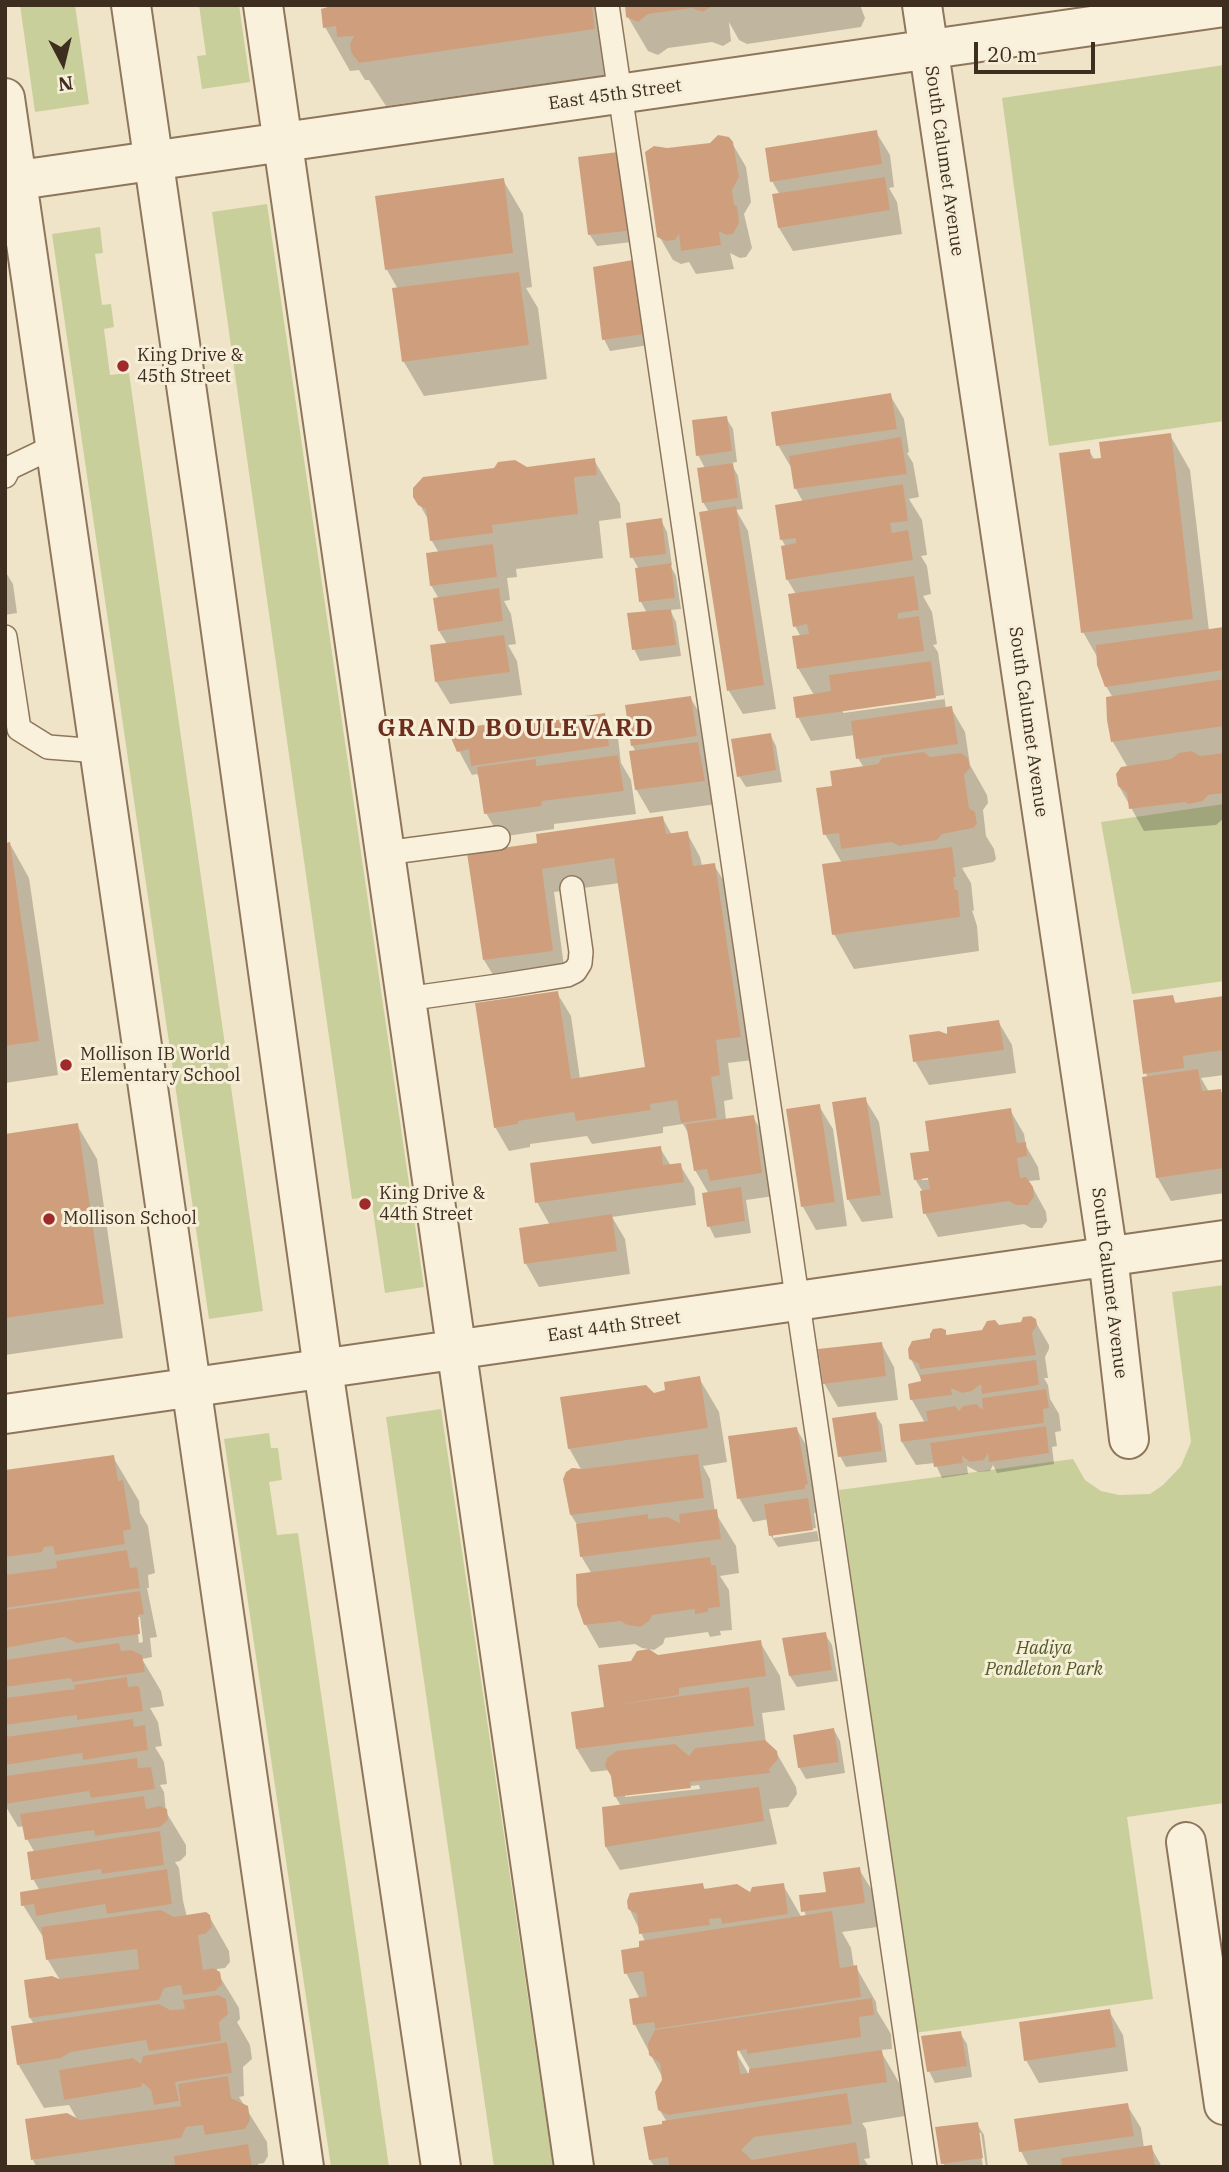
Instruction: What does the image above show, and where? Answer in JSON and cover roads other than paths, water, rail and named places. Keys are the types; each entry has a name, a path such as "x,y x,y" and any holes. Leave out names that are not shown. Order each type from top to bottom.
{"street":[{"path":"131,5 323,1369 442,2167"},
{"path":"263,5 574,2167"},
{"name":"South Calumet Avenue","path":"922,5 1108,1256 1129,1439"},
{"name":"East 45th Street","path":"11,181 1224,7"},
{"path":"5,98 11,181 55,446 303,2167"},
{"name":"East 44th Street","path":"5,1415 1224,1240"},
{"path":"1186,1842 1224,2105"}],"lane":[{"path":"607,5 925,2167"},
{"path":"5,476 9,468 55,446"},
{"path":"5,637 12,730 48,747 99,751"},
{"path":"385,853 498,838"},
{"path":"406,999 567,975 575,971 581,952 572,888"}],"place":[{"name":"King Drive & 45th Street","path":"123,366"},
{"name":"Mollison IB World Elementary School","path":"66,1065"},
{"name":"King Drive & 44th Street","path":"365,1204"},
{"name":"Mollison School","path":"49,1219"}],"district":[{"name":"GRAND BOULEVARD","path":"516,729"}],"park label":[{"name":"Hadiya Pendleton Park","path":"1044,1659"}]}
